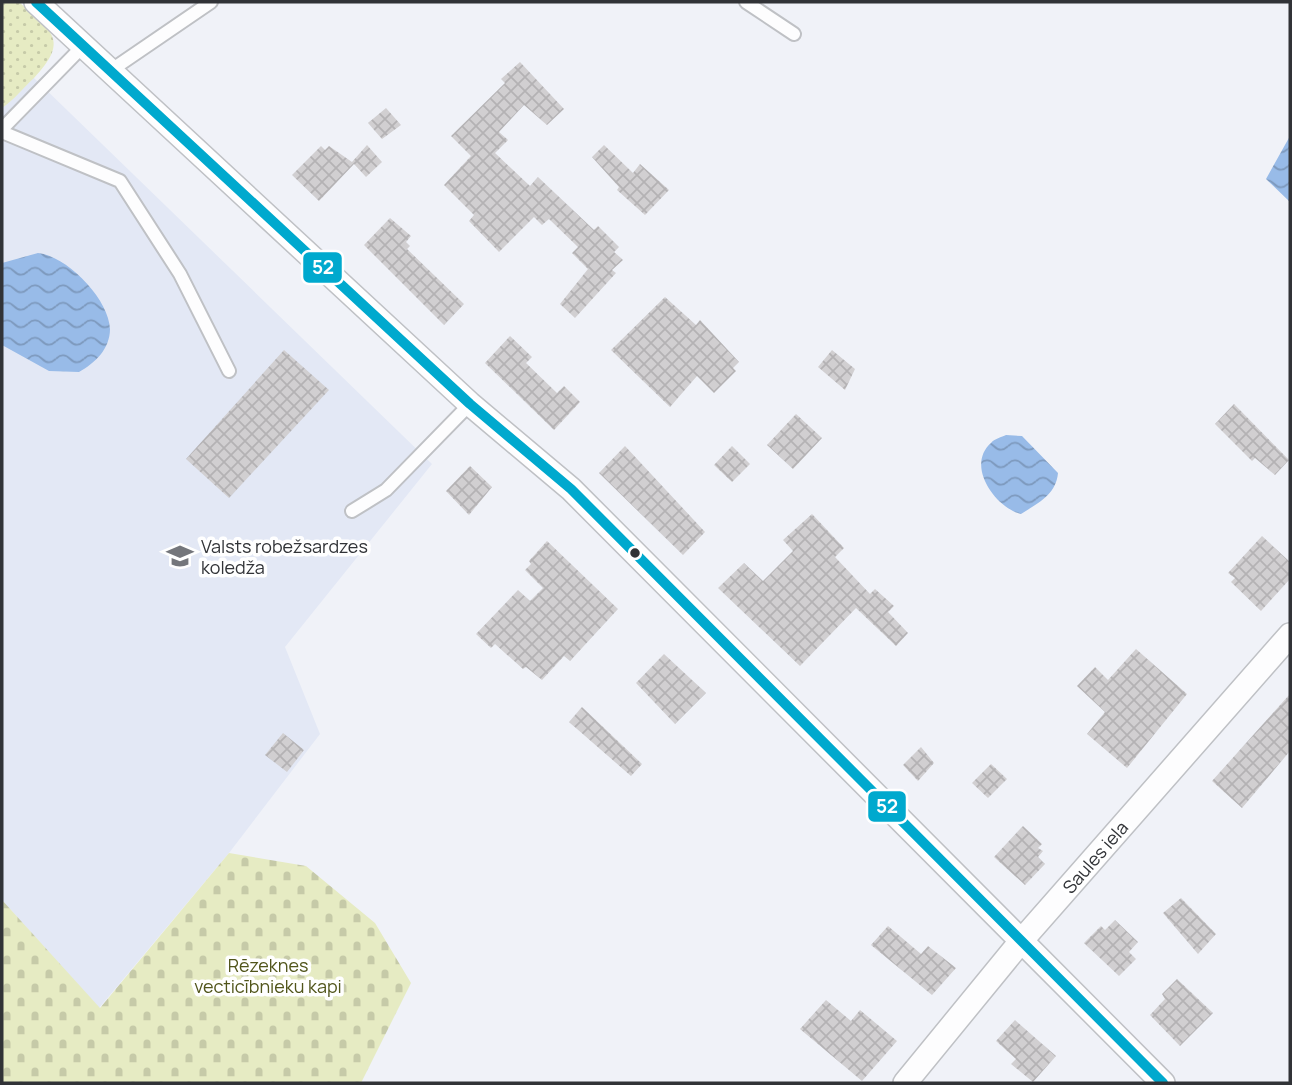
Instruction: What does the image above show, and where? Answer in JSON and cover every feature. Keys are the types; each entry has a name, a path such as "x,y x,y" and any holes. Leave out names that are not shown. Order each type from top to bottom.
{"street":[{"path":"36,2 470,404 571,489 1163,1083"},
{"name":"Saules iela","path":"905,1083 1022,940 1290,635"}],"lane":[{"path":"110,71 211,2"},
{"path":"746,2 794,34"},
{"path":"84,45 2,131 120,181 180,274 229,371"},
{"path":"352,511 386,490 470,404"}],"shaded area":[{"name":"Valsts robežsardzes koledža","path":"2,47 432,464 285,647 320,734 229,853 99,1008 2,900"}],"green space":[{"path":"2,2 19,2 48,29 54,45 45,65 2,108"},
{"name":"Rēzeknes vecticībnieku kapi","path":"229,853 306,866 375,923 411,983 361,1083 2,1083 2,900 100,1008"}],"water":[{"path":"1290,136 1290,202 1266,179"},
{"path":"38,253 49,256 73,270 94,293 108,317 110,329 104,349 96,360 79,372 49,371 2,345 2,263"},
{"path":"1006,435 1022,436 1058,473 1050,493 1021,514 1002,504 982,474 984,452 992,442"}],"building":[{"path":"520,62 564,109 547,125 524,105 499,132 508,140 495,153 530,186 538,177 594,230 598,226 619,247 614,252 623,260 612,270 616,273 575,318 560,304 588,269 572,253 578,247 549,219 542,225 534,217 499,252 469,221 474,215 444,185 471,156 451,136 505,83 501,79"},
{"path":"386,108 401,125 382,139 368,123"},
{"path":"367,145 382,162 366,177 354,164 319,201 292,175 321,146 325,150 329,146 352,162"},
{"path":"604,145 633,173 640,164 669,190 645,215 617,190 619,187 592,157"},
{"path":"390,218 411,236 406,242 410,246 407,249 464,304 444,325 364,245"},
{"path":"665,297 696,325 700,320 739,362 733,368 736,371 714,393 697,376 670,407 611,350"},
{"path":"510,336 532,357 526,363 557,393 564,386 580,402 554,430 485,363"},
{"path":"284,350 329,390 229,498 186,459"},
{"path":"832,350 855,369 845,390 818,367"},
{"path":"1234,404 1289,460 1275,475 1255,458 1252,461 1215,424"},
{"path":"796,414 822,438 793,469 767,445"},
{"path":"625,446 705,532 683,555 599,473"},
{"path":"732,446 750,464 732,482 714,465"},
{"path":"470,466 492,487 469,515 446,491"},
{"path":"812,514 844,548 835,557 870,594 875,589 894,606 888,612 908,633 896,646 856,608 800,666 718,588 744,563 763,581 793,551 783,540"},
{"path":"1262,536 1290,562 1290,579 1261,611 1231,582 1235,578 1228,573"},
{"path":"547,541 618,609 570,661 564,656 542,680 526,667 523,669 495,644 491,648 476,634 518,590 530,601 543,588 525,570 531,564 529,561"},
{"path":"1136,649 1187,694 1127,768 1087,734 1105,712 1077,686 1095,667 1108,680"},
{"path":"664,654 706,693 675,724 636,683"},
{"path":"1290,694 1290,751 1242,808 1212,781"},
{"path":"582,707 642,764 631,776 569,722"},
{"path":"283,733 304,750 287,772 265,755"},
{"path":"921,747 934,763 918,781 903,765"},
{"path":"991,764 1007,779 988,798 972,783"},
{"path":"1023,826 1042,844 1038,848 1043,851 1038,857 1045,864 1025,885 994,857"},
{"path":"1181,898 1216,934 1198,954 1163,913"},
{"path":"1115,920 1138,942 1129,952 1136,959 1119,976 1084,943 1101,926 1105,930"},
{"path":"888,926 921,954 928,946 956,968 932,995 871,945"},
{"path":"1177,979 1213,1013 1180,1046 1150,1015 1165,999 1162,994"},
{"path":"826,1000 851,1021 860,1010 897,1041 862,1081 800,1029"},
{"path":"1015,1020 1056,1056 1033,1082 1011,1064 1016,1059 996,1041"}],"transit line":[{"name":"52","path":"36,2 470,404 571,489 1163,1083"}],"place":[{"name":"Valsts robežsardzes koledža","path":"180,556"}]}
